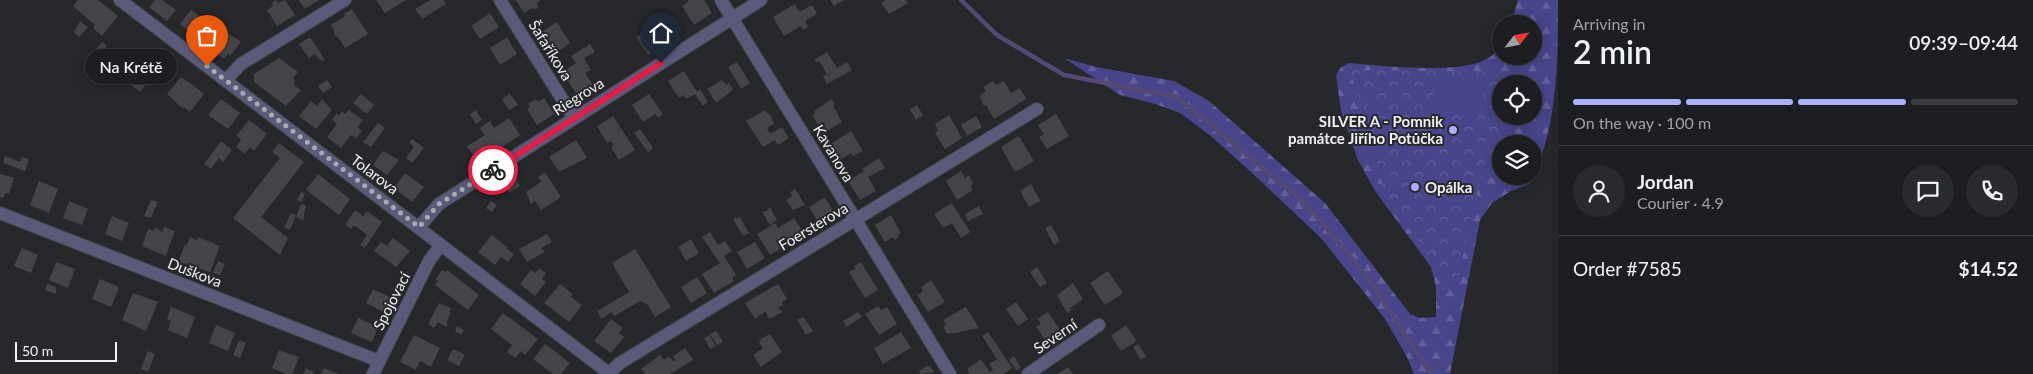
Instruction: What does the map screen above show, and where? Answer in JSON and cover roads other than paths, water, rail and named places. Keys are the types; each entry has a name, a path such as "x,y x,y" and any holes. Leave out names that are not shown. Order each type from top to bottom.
{"street":[{"name":"Tolarova","path":"120,0 610,374"},
{"path":"226,80 241,64 345,0"},
{"name":"Šafaříkova","path":"500,0 574,118"},
{"name":"Kavanova","path":"721,0 950,374"},
{"name":"Riegrova","path":"419,227 439,204 761,0"},
{"name":"Foersterova","path":"610,374 620,363 1036,110"},
{"name":"Duškova","path":"0,213 379,361"},
{"name":"Spojovací","path":"373,374 429,261 441,245"},
{"name":"Severní","path":"1028,374 1099,325"}],"waterway":[{"path":"961,0 997,35 1064,75 1177,97 1308,206 1368,278 1431,374"}],"place":[{"name":"Na Krétě","path":"207,66"},
{"name":"SILVER A - Pomnik památce Jiřího Potůčka","path":"1453,130"},
{"name":"Opálka","path":"1415,187"}]}
